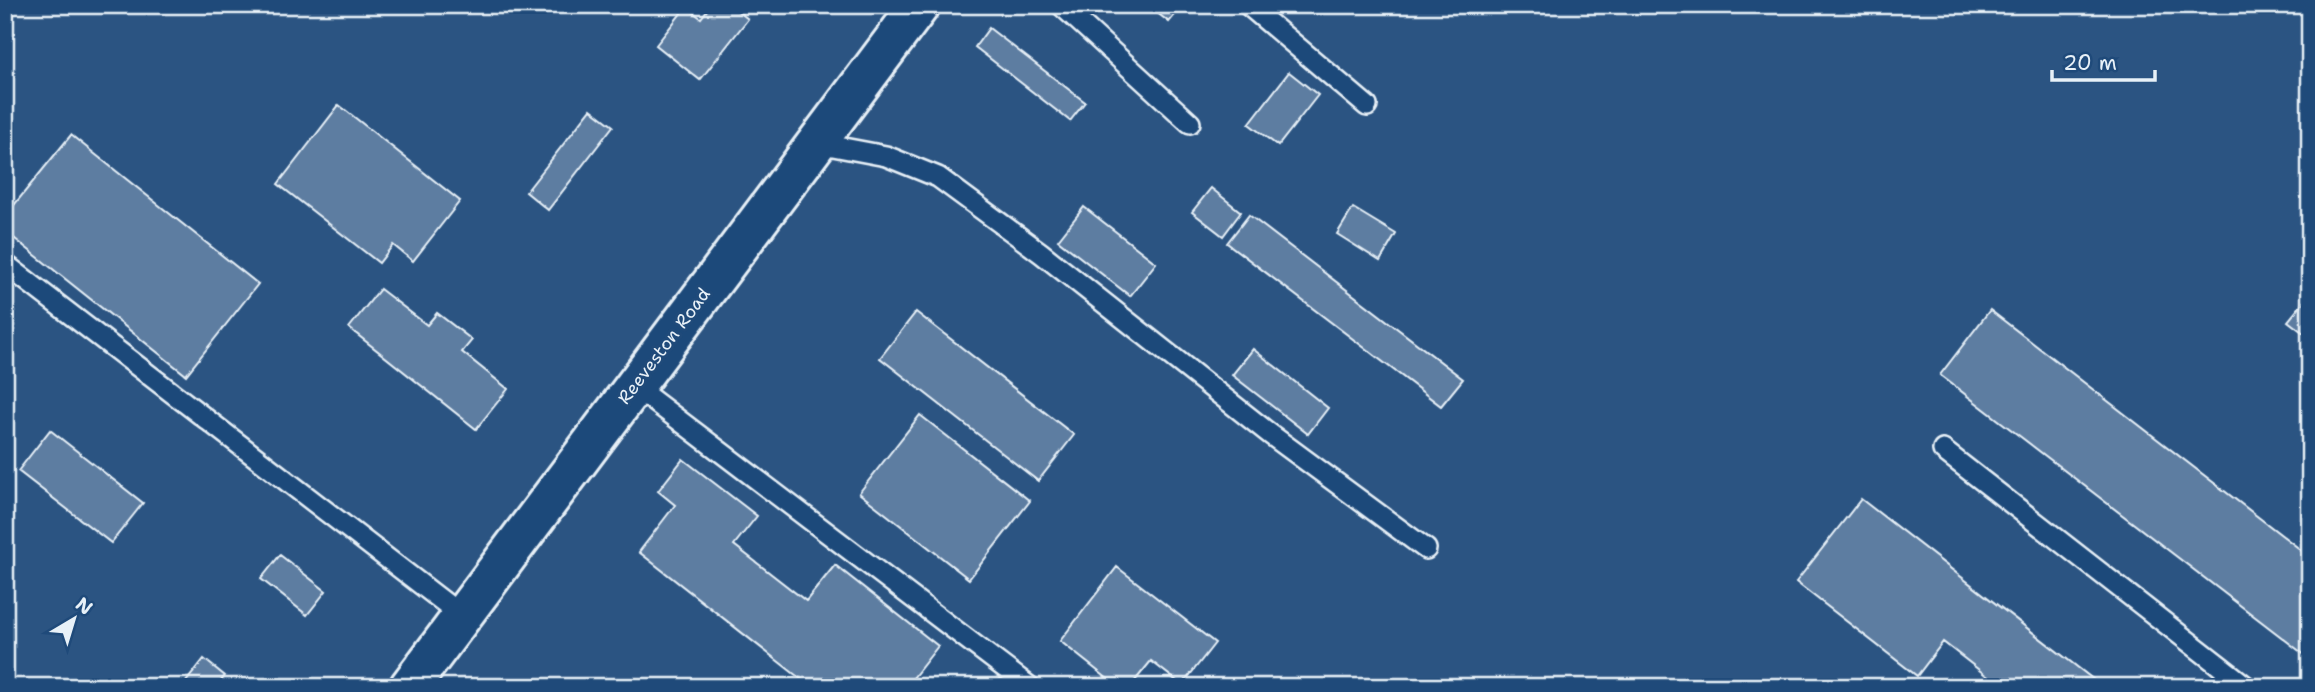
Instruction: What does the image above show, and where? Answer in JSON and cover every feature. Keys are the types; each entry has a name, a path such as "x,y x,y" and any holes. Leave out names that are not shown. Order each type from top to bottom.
{"street":[{"name":"Reeveston Road","path":"408,687 920,5"}],"lane":[{"path":"1060,5 1190,123"},
{"path":"1248,5 1367,106"},
{"path":"817,143 886,156 938,177 1041,253 1270,434 1426,549"},
{"path":"5,264 462,616"},
{"path":"634,386 1030,687"},
{"path":"1942,450 2247,687"}],"building":[{"path":"711,5 730,5 748,19 700,80 656,45 686,7 701,18"},
{"path":"1147,5 1183,5 1169,22"},
{"path":"989,28 1085,102 1070,121 975,47"},
{"path":"1289,72 1318,95 1278,146 1249,124"},
{"path":"339,105 460,201 413,261 393,245 379,263 278,184"},
{"path":"591,109 613,126 548,210 526,192"},
{"path":"71,135 258,284 186,375 5,231 5,216"},
{"path":"1211,188 1241,212 1223,236 1192,212"},
{"path":"1084,207 1156,263 1130,296 1058,240"},
{"path":"1353,208 1396,234 1380,261 1337,234"},
{"path":"1249,215 1463,379 1441,406 1227,243"},
{"path":"380,289 427,325 437,313 472,340 462,352 508,389 476,429 349,328"},
{"path":"2310,294 2310,338 2288,321"},
{"path":"1990,310 2310,557 2310,659 1940,375"},
{"path":"916,312 1074,435 1038,481 880,358"},
{"path":"1253,349 1328,408 1308,434 1232,375"},
{"path":"920,415 1030,501 969,579 859,493"},
{"path":"50,430 143,503 111,543 18,471"},
{"path":"683,459 757,516 734,545 806,601 835,565 938,646 906,687 811,687 639,552 675,505 658,491"},
{"path":"1861,499 2103,687 2001,687 1943,642 1917,676 1796,582"},
{"path":"280,555 326,591 307,615 261,579"},
{"path":"1117,567 1215,643 1182,685 1151,661 1130,687 1118,687 1060,641"},
{"path":"204,659 225,676 216,687 182,687"}]}
